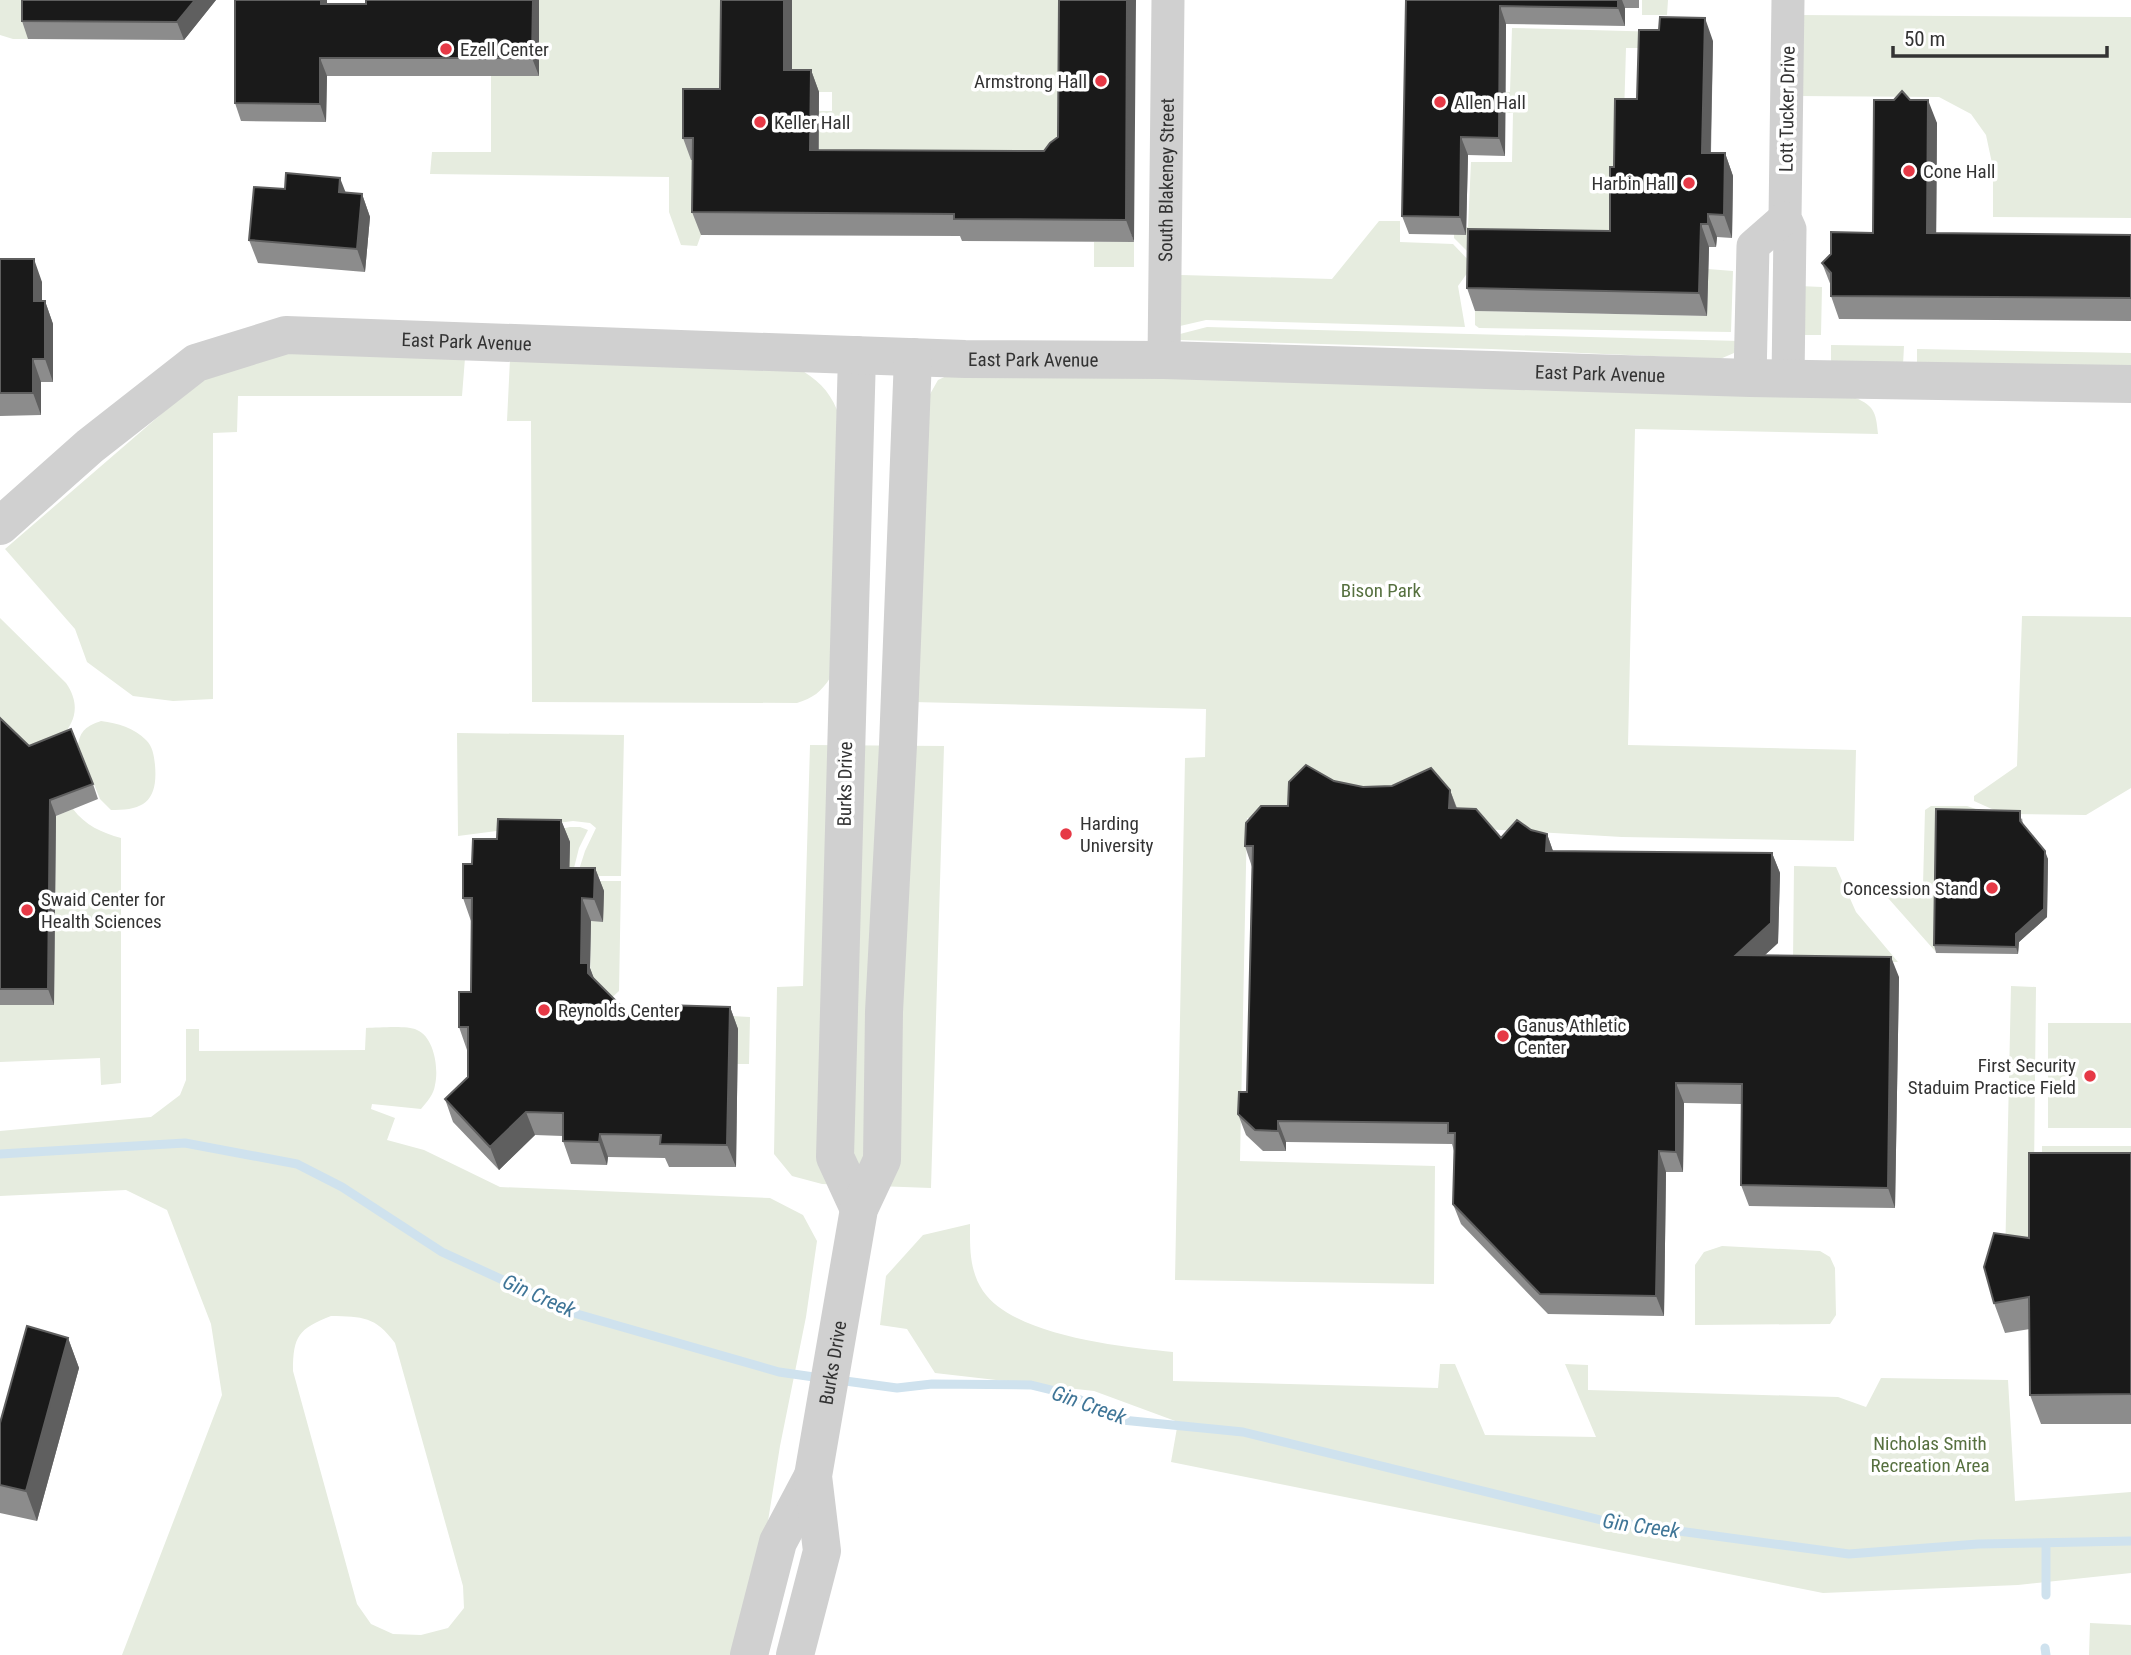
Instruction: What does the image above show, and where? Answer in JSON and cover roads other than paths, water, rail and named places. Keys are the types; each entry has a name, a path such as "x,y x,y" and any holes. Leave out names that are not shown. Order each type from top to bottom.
{"street":[{"name":"South Blakeney Street","path":"1164,360 1168,0"},
{"name":"Lott Tucker Drive","path":"1769,379 1779,223 1788,0"},
{"name":"East Park Avenue","path":"0,526 90,446 196,363 286,335 913,357 1164,360 1769,379 2131,384"},
{"name":"Burks Drive","path":"857,355 835,1157 859,1209"},
{"name":"Burks Drive","path":"795,1655 822,1551 813,1476 859,1209 881,1160 884,1012 898,745 913,357"},
{"name":"Burks Drive","path":"749,1655 778,1542 813,1476"}],"waterway":[{"name":"Gin Creek","path":"0,1154 185,1143 297,1164 342,1187 442,1252 577,1314 779,1372 821,1378"},
{"name":"Gin Creek","path":"838,1380 897,1388 932,1384 1031,1385 1068,1394 1122,1420 1243,1432 1605,1521 1849,1554 1978,1544 2131,1541"},
{"path":"2046,1543 2046,1595"},
{"path":"2045,1648 2046,1655"}],"place":[{"name":"Ezell Center","path":"446,49"},
{"name":"Armstrong Hall","path":"1101,81"},
{"name":"Allen Hall","path":"1440,102"},
{"name":"Keller Hall","path":"760,122"},
{"name":"Cone Hall","path":"1909,171"},
{"name":"Harbin Hall","path":"1689,183"},
{"name":"Harding University","path":"1066,834"},
{"name":"Concession Stand","path":"1992,888"},
{"name":"Swaid Center for Health Sciences","path":"27,910"},
{"name":"Reynolds Center","path":"544,1010"},
{"name":"Ganus Athletic Center","path":"1503,1036"},
{"name":"First Security Staduim Practice Field","path":"2090,1076"}],"park label":[{"name":"Bison Park","path":"1381,590"},
{"name":"Nicholas Smith Recreation Area","path":"1930,1454"}]}
